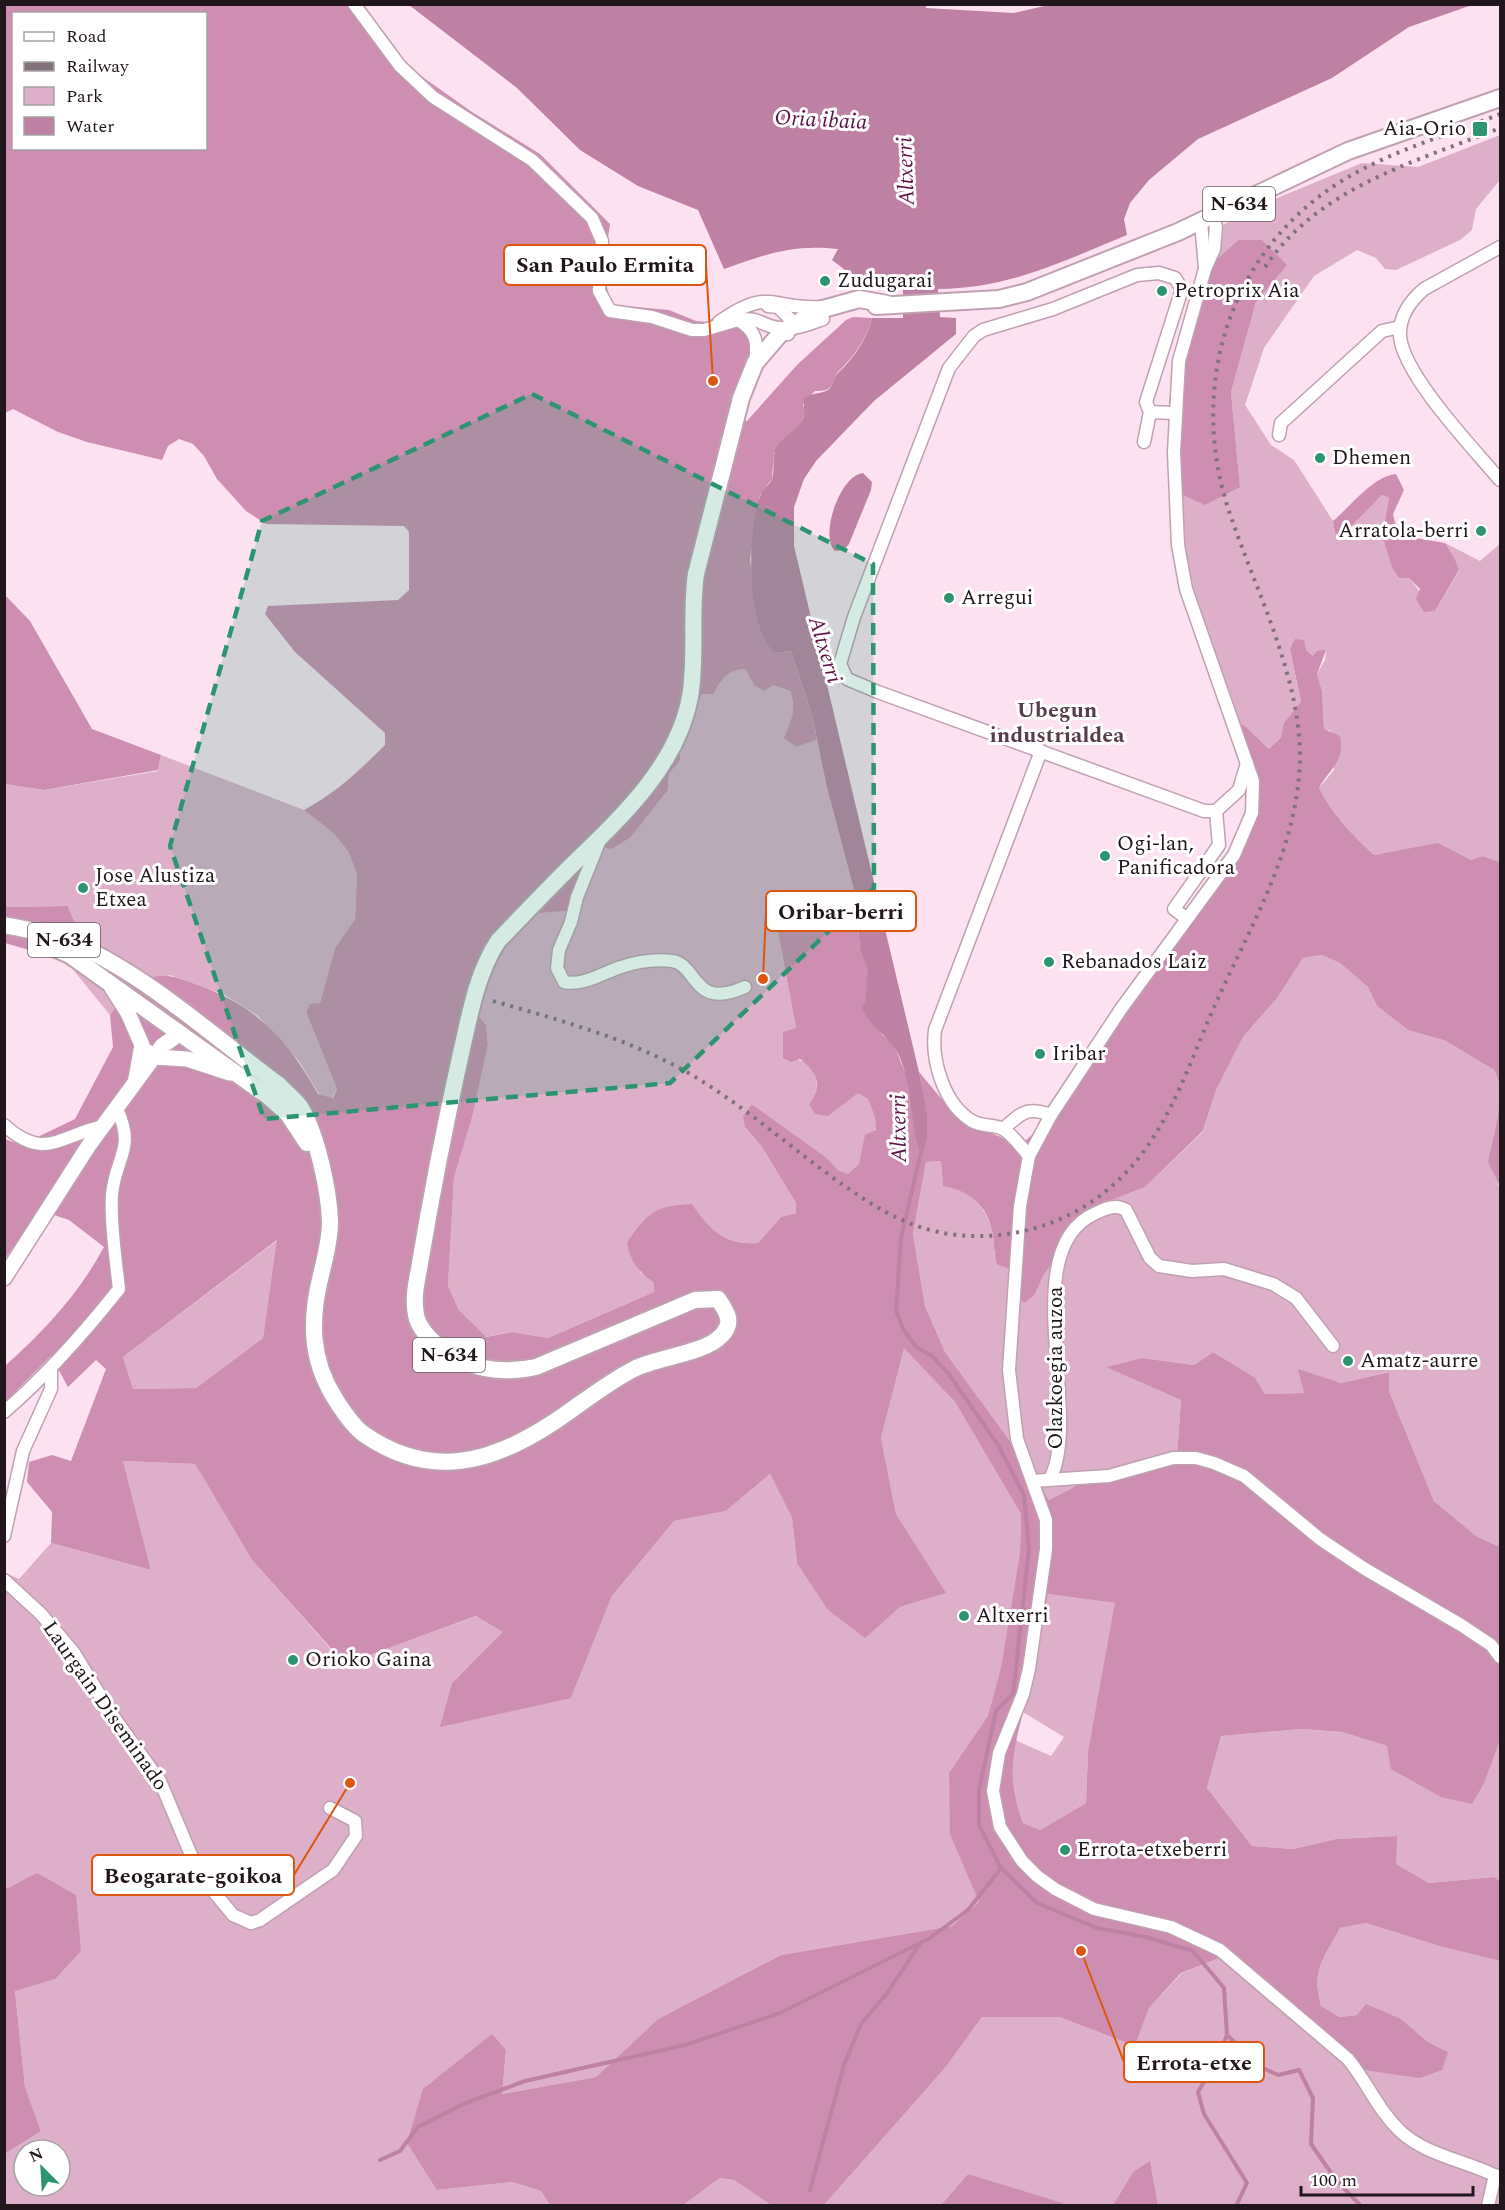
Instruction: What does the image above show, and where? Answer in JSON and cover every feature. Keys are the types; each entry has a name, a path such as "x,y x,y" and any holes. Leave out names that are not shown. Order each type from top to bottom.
{"highway":[{"name":"N-634","path":"4,927 42,932 76,944 118,968 279,1085 300,1106 310,1126 330,1222 328,1248 317,1291 312,1332 316,1358 326,1384 342,1410 364,1435 408,1458 449,1464 495,1454 553,1423 635,1369 709,1344 724,1334 729,1318 718,1299 711,1298 695,1300 536,1367 497,1372 477,1368 452,1357 432,1341 416,1317 414,1297 456,1076 476,991 485,965 498,941 602,836 649,783 668,754 690,699 696,574 730,450 741,398 755,363 789,328 804,318 827,313 859,299 886,304 975,301 999,299 1027,292 1179,232 1333,157 1500,98"},
{"name":"N-634","path":"730,450 756,382 785,346 827,313"},
{"name":"N-634","path":"4,927 70,955 236,1076 269,1096 288,1114 300,1130 321,1171"},
{"path":"118,968 171,1014 179,1034 188,1030 198,1032 248,1062"}],"main road":[{"path":"101,977 118,995 142,1045 159,1058 187,1059 236,1076"},
{"path":"4,1278 104,1126 159,1058 177,1043 179,1034"},
{"path":"134,1087 142,1045"}],"street":[{"path":"354,4 400,66 433,98 532,160 592,218 602,241 599,291 610,311 652,317 692,330 704,330 765,301 827,313"},
{"path":"1205,269 1203,252 1207,219"},
{"path":"1207,219 1216,227 1214,249 1205,269 1179,361 1174,413 1174,452 1182,572 1247,762 1254,796 1252,813 1234,855 1186,918 1052,1115 1029,1156 1020,1206 1009,1370 1017,1439 1046,1520 1046,1558 1023,1694 999,1752 993,1777 995,1809 1000,1827 1010,1844 1037,1876 1075,1900 1113,1915 1186,1932 1220,1950 1348,2059 1363,2076 1379,2106 1401,2132 1420,2146 1498,2177 1488,2205"},
{"path":"1179,232 1188,236 1203,252"},
{"path":"1500,247 1424,289 1406,308 1400,327 1402,349 1411,368 1454,426 1500,480"},
{"path":"1144,442 1150,412 1146,402 1182,289 1175,278 1159,273 1137,275 1053,309 983,330 974,336 949,368 840,659 847,679 1204,811 1216,811 1239,790 1247,762"},
{"path":"739,314 778,307 790,319 788,334 762,364 756,382"},
{"path":"739,314 775,327 789,328"},
{"path":"739,314 754,334 757,350 755,363"},
{"path":"1279,435 1281,423 1374,338 1382,331 1400,327"},
{"path":"1150,412 1174,413"},
{"path":"1029,1156 1003,1129 974,1122 963,1114 949,1096 933,1047 934,1030 1041,751"},
{"path":"1186,918 1174,909 1219,844 1216,811"},
{"path":"602,836 559,950 557,968 564,982 583,982 638,963 672,961 681,963 692,980 711,992 725,995 746,987"},
{"path":"4,1412 51,1368 93,1323 119,1289 112,1197 126,1142 126,1130 117,1109"},
{"path":"1003,1129 1025,1110 1038,1110 1052,1115"},
{"path":"4,1125 24,1141 44,1145 104,1126"},
{"name":"Olazkoegia auzoa","path":"1050,1479 1055,1470 1058,1449 1059,1378 1053,1309 1055,1278 1067,1242 1074,1229 1086,1217 1111,1208 1126,1210 1150,1258 1159,1266 1192,1271 1224,1269 1273,1284 1296,1298 1333,1346"},
{"path":"4,1536 23,1451 51,1389 51,1368"},
{"name":"Olazkoegia auzoa","path":"1032,1481 1109,1476 1173,1458 1196,1458 1214,1463 1244,1476 1320,1539 1365,1569 1461,1625 1491,1645 1500,1657"},
{"name":"Laurgain Diseminado","path":"4,1580 41,1614 74,1653 113,1717 160,1781 199,1874 237,1918 251,1923 260,1920 333,1870 356,1836 355,1821 330,1808"}],"highlighted area":[{"path":"532,394 873,564 874,888 670,1083 264,1119 170,846 262,521"}],"green space":[{"path":"1500,135 1500,180 1476,209 1472,230 1460,240 1396,270 1385,269 1376,258 1357,250 1314,276 1264,348 1245,405 1271,445 1294,460 1333,521 1335,534 1342,536 1382,495 1389,498 1382,536 1392,568 1399,578 1409,578 1435,611 1459,571 1445,543 1480,561 1500,544 1500,862 1482,856 1471,860 1438,844 1374,855 1330,807 1319,788 1334,770 1331,731 1324,729 1322,691 1317,674 1325,660 1326,651 1313,656 1306,650 1290,649 1301,703 1285,723 1281,737 1269,749 1243,724 1230,733 1174,560 1170,489 1240,487 1231,392 1256,302 1286,265 1238,240 1216,260 1221,226 1265,203 1362,163 1418,167"},
{"path":"737,669 745,669 754,685 773,685 790,691 793,709 785,738 796,747 817,740 856,897 849,897 836,913 826,909 799,927 790,925 778,932 796,1028 783,1033 783,1058 800,1060 814,1071 817,1094 858,1093 868,1098 875,1119 875,1131 862,1154 860,1164 848,1174 838,1170 827,1158 752,1104 745,1127 762,1147 796,1203 796,1213 781,1217 758,1243 746,1243 719,1234 692,1204 640,1272 654,1283 654,1292 548,1338 512,1332 485,1337 459,1310 448,1286 454,1177 472,1118 488,1045 486,1025 478,1015 483,984 494,957 529,914 587,876 604,847 631,837 668,790 669,774 680,760 681,743 702,694 714,694 725,675"},
{"path":"161,755 304,810 332,832 348,851 357,875 355,919 335,948 320,1003 306,1012 337,1089 332,1098 319,1094 299,1061 258,1016 225,995 170,975 133,989 110,1015 66,961 76,926 68,906 5,907 5,784 44,790 158,771"},
{"path":"1322,955 1340,963 1368,987 1377,1006 1408,1030 1446,1041 1494,1070 1500,1084 1498,1185 1500,1186 1500,1547 1476,1536 1434,1501 1389,1391 1388,1372 1341,1383 1299,1370 1304,1393 1265,1394 1255,1379 1213,1352 1194,1365 1142,1358 1107,1367 1181,1400 1177,1455 1105,1472 1049,1500 1010,1441 945,1352 925,1306 913,1234 926,1162 941,1161 943,1185 966,1194 982,1209 992,1230 994,1254 1035,1294 1043,1276 1061,1251 1072,1223 1104,1203 1145,1187 1203,1132 1216,1090 1243,1037 1278,997 1303,958"},
{"path":"278,1240 263,1338 196,1388 133,1389 123,1357"},
{"path":"904,1347 955,1402 1021,1514 1020,1552 1001,1667 988,1717 949,1773 951,1834 979,1902 952,1926 781,1955 658,2019 596,2077 502,2094 506,2050 437,2190 512,2182 541,2191 550,2205 5,2206 5,2154 12,2150 12,2198 72,2198 72,2138 30,2138 41,2131 25,2087 15,1990 55,1979 38,1873 8,1888 5,1887 5,1575 19,1579 51,1543 151,1570 123,1461 195,1464 252,1560 344,1664 477,1616 504,1632 452,1683 571,1698 612,1596 674,1521 726,1511 770,1474 792,1518 797,1563 864,1637 900,1607 945,1593 896,1514 881,1438"},
{"path":"1048,1594 1116,1603 1088,1751 1086,1803 1040,1830 1023,1823 1015,1792 1012,1761 1015,1740 1051,1756 1064,1737 1023,1712"},
{"path":"1302,1729 1342,1732 1387,1746 1494,1755 1500,1740 1500,1881 1494,1877 1429,1883 1396,1864 1396,1836 1336,1839 1293,1849 1252,1846 1207,1788 1221,1736"},
{"path":"1366,1923 1439,1946 1500,1961 1500,2205 1158,2205 1150,2162 1133,2172 1113,2205 1063,2205 968,2174 941,2205 682,2206 720,2178 734,2180 771,2205 824,2205 945,2068 982,2017 1059,2017 1135,2046 1149,2008 1182,1973 1230,1954 1363,2070 1387,2073 1448,2052 1428,2042 1401,2019 1357,2015 1339,2017 1321,2007 1318,1994 1318,1974 1329,1948 1340,1928"}],"shaded area":[{"path":"5,5 364,5 407,66 472,112 540,154 610,224 605,275 609,295 614,305 669,310 696,321 707,322 715,317 748,330 753,350 741,387 746,422 797,365 846,320 853,317 872,318 863,341 854,355 837,373 832,386 825,390 815,391 803,404 805,413 801,423 774,453 772,479 760,495 750,560 754,584 776,653 791,651 812,715 817,740 796,747 784,738 793,709 790,691 773,685 764,691 754,685 745,669 730,673 722,680 714,694 702,694 681,743 680,760 669,774 668,790 631,837 611,849 604,847 569,910 528,916 508,935 494,960 478,1015 486,1025 488,1045 472,1118 454,1177 448,1286 459,1310 486,1337 512,1332 548,1338 654,1292 654,1283 636,1266 627,1242 647,1217 661,1209 692,1204 719,1234 746,1243 758,1243 781,1217 796,1213 796,1203 762,1147 745,1127 743,1116 752,1104 827,1158 838,1170 848,1174 859,1164 865,1135 876,1130 875,1118 868,1099 858,1093 828,1116 815,1114 809,1104 814,1097 817,1085 814,1074 800,1059 791,1062 783,1058 783,1032 796,1028 778,932 782,925 799,927 806,920 805,912 817,900 836,913 850,897 856,897 860,951 869,969 865,1002 882,1035 893,1043 907,1077 920,1155 925,1146 928,1126 919,1072 961,1122 1001,1137 1013,1145 1023,1143 1034,1133 1138,975 1227,856 1248,813 1247,787 1230,733 1243,724 1269,749 1281,737 1284,723 1301,702 1290,649 1295,639 1304,640 1306,650 1313,656 1317,651 1326,650 1317,674 1322,691 1324,729 1340,736 1341,745 1341,753 1335,765 1319,788 1330,807 1374,855 1438,843 1471,860 1482,856 1500,862 1500,1084 1494,1070 1446,1041 1408,1030 1377,1006 1368,987 1340,963 1322,955 1303,958 1278,997 1243,1037 1216,1090 1203,1131 1145,1187 1104,1203 1073,1223 1061,1251 1043,1276 1035,1294 1025,1303 1020,1299 1012,1270 997,1264 992,1232 984,1211 967,1194 943,1186 941,1161 926,1162 913,1234 925,1306 945,1352 1010,1441 1049,1500 1105,1471 1177,1455 1181,1400 1106,1367 1142,1358 1194,1365 1213,1352 1255,1378 1265,1394 1304,1393 1298,1369 1341,1383 1389,1372 1389,1391 1434,1501 1476,1536 1500,1547 1500,1740 1484,1783 1472,1804 1441,1797 1391,1769 1387,1746 1342,1732 1302,1729 1221,1736 1207,1788 1252,1846 1293,1849 1336,1839 1397,1836 1396,1864 1429,1883 1494,1877 1500,1881 1500,1961 1439,1946 1366,1923 1340,1928 1324,1957 1318,1974 1318,1994 1321,2006 1339,2017 1357,2015 1366,2004 1401,2019 1428,2042 1448,2052 1442,2070 1420,2078 1363,2070 1230,1954 1181,1973 1149,2008 1135,2046 1059,2017 982,2017 945,2068 824,2205 771,2205 734,2180 720,2178 682,2206 550,2205 541,2191 512,2182 437,2190 407,2143 423,2089 492,2034 506,2050 502,2094 596,2077 658,2019 781,1955 952,1926 979,1902 950,1834 949,1773 988,1716 1001,1667 1020,1552 1021,1514 955,1402 904,1348 881,1438 896,1514 946,1593 900,1607 865,1638 828,1610 797,1563 792,1518 770,1474 726,1511 674,1521 612,1596 571,1698 440,1727 452,1683 503,1632 476,1616 345,1664 252,1560 195,1464 123,1461 151,1570 51,1543 52,1512 27,1482 29,1462 52,1455 71,1461 106,1369 96,1360 68,1387 51,1356 5,1402 5,1366 60,1311 83,1281 104,1247 69,1220 39,1210 5,1259 5,1139 21,1145 75,1119 113,1047 110,1015 136,987 152,977 159,976 189,982 236,1002 268,1026 282,1041 318,1094 333,1098 337,1089 306,1012 310,1004 320,1003 335,948 355,919 357,875 348,851 332,832 304,810 337,788 366,764 385,745 385,733 295,652 265,614 268,606 398,600 409,590 409,532 404,526 266,524 246,511 217,479 204,456 193,444 179,439 168,446 162,460 87,442 58,432 13,409 5,413","holes":["277,1240 263,1338 196,1388 133,1389 123,1357","1048,1594 1115,1603 1088,1751 1086,1803 1040,1830 1023,1823 1017,1802 1013,1768 1017,1737 1033,1673"]},
{"path":"1238,240 1262,240 1287,265 1256,302 1231,392 1240,487 1205,505 1170,489 1169,402 1177,346 1216,260"},
{"path":"1396,474 1404,490 1393,514 1398,535 1445,543 1459,570 1435,611 1424,612 1416,599 1420,589 1409,578 1399,578 1392,568 1382,536 1389,498 1382,495 1342,536 1335,534 1333,521 1370,486 1387,476"},
{"path":"5,595 30,621 92,729 161,755 158,770 44,790 5,784"},
{"path":"68,906 76,926 90,937 85,955 66,961 5,943 5,907"},
{"path":"1500,1093 1500,1186 1488,1162 1498,1117"},
{"path":"37,1873 76,1895 81,1951 55,1979 15,1991 25,2087 41,2131 30,2138 12,2138 12,2150 5,2154 5,1887 8,1888"},
{"path":"1150,2161 1158,2205 1113,2205 1133,2172"},
{"path":"968,2174 1062,2203 1063,2205 941,2205"}],"water":[{"name":"Oria ibaia","path":"926,4 926,8 1014,13 1053,4 1472,5 1409,27 1332,78 1198,139 1149,180 1130,203 1124,219 1127,235 1058,264 1012,279 964,288 938,289 940,317 956,318 956,334 874,401 816,461 804,479 794,507 794,546 919,1072 928,1126 921,1156 907,1082 900,1058 896,1050 870,1021 862,1007 865,1002 868,969 860,951 856,897 827,787 812,715 791,651 776,653 766,641 759,623 754,601 751,553 756,509 762,492 772,479 774,454 781,441 802,421 804,398 826,391 831,387 836,375 859,348 872,318 903,318 903,289 870,289 832,260 838,249 793,249 724,269 698,210 638,186 580,150 517,88 409,5"},
{"path":"863,473 872,482 871,490 849,544 844,550 835,551 829,533 834,507 847,484 855,476"}],"waterway":[{"name":"Altxerri","path":"921,1152 901,1238 896,1310 903,1329 916,1347 932,1356 948,1373 998,1445 1024,1495 1029,1549 1013,1694 996,1711 979,1790 979,1825 1001,1868 1037,1903 1097,1928 1146,1937 1193,1951 1224,1988 1227,2035 1219,2056 1198,2092 1204,2114 1247,2183 1236,2206"},
{"path":"380,2160 400,2151 418,2127 463,2104 525,2081 685,2045 780,2013 930,1938 968,1910 1001,1868"},
{"path":"810,2190 844,2065 861,2024 888,1992 919,1945"},
{"path":"1227,2035 1261,2067 1278,2075 1299,2070 1313,2098 1311,2144 1336,2180 1361,2206"}],"railway":[{"path":"493,1001 598,1033 673,1065 728,1098 866,1200 900,1219 937,1232 978,1236 1020,1232 1079,1210 1113,1185 1147,1146 1184,1078 1271,884 1283,852 1298,788 1300,754 1298,724 1292,694 1274,633 1231,517 1218,469 1213,421 1216,373 1227,327 1245,284 1271,244 1304,209 1345,179 1363,169 1500,114"},
{"path":"1265,267 1287,239 1313,216 1341,197 1403,166 1500,128"}],"place":[{"name":"Aia-Orio","path":"1480,129"},
{"name":"Zudugarai","path":"825,281"},
{"name":"Petroprix Aia","path":"1162,291"},
{"name":"San Paulo Ermita","path":"713,381"},
{"name":"Dhemen","path":"1320,458"},
{"name":"Arratola-berri","path":"1481,531"},
{"name":"Arregui","path":"949,598"},
{"name":"Ogi-lan, Panificadora","path":"1105,856"},
{"name":"Jose Alustiza Etxea","path":"83,888"},
{"name":"Rebanados Laiz","path":"1049,962"},
{"name":"Oribar-berri","path":"763,979"},
{"name":"Iribar","path":"1040,1054"},
{"name":"Amatz-aurre","path":"1348,1361"},
{"name":"Altxerri","path":"964,1616"},
{"name":"Orioko Gaina","path":"293,1660"},
{"name":"Beogarate-goikoa","path":"350,1783"},
{"name":"Errota-etxeberri","path":"1065,1850"},
{"name":"Errota-etxe","path":"1081,1951"}],"district":[{"name":"Ubegun industrialdea","path":"1057,722"}]}
